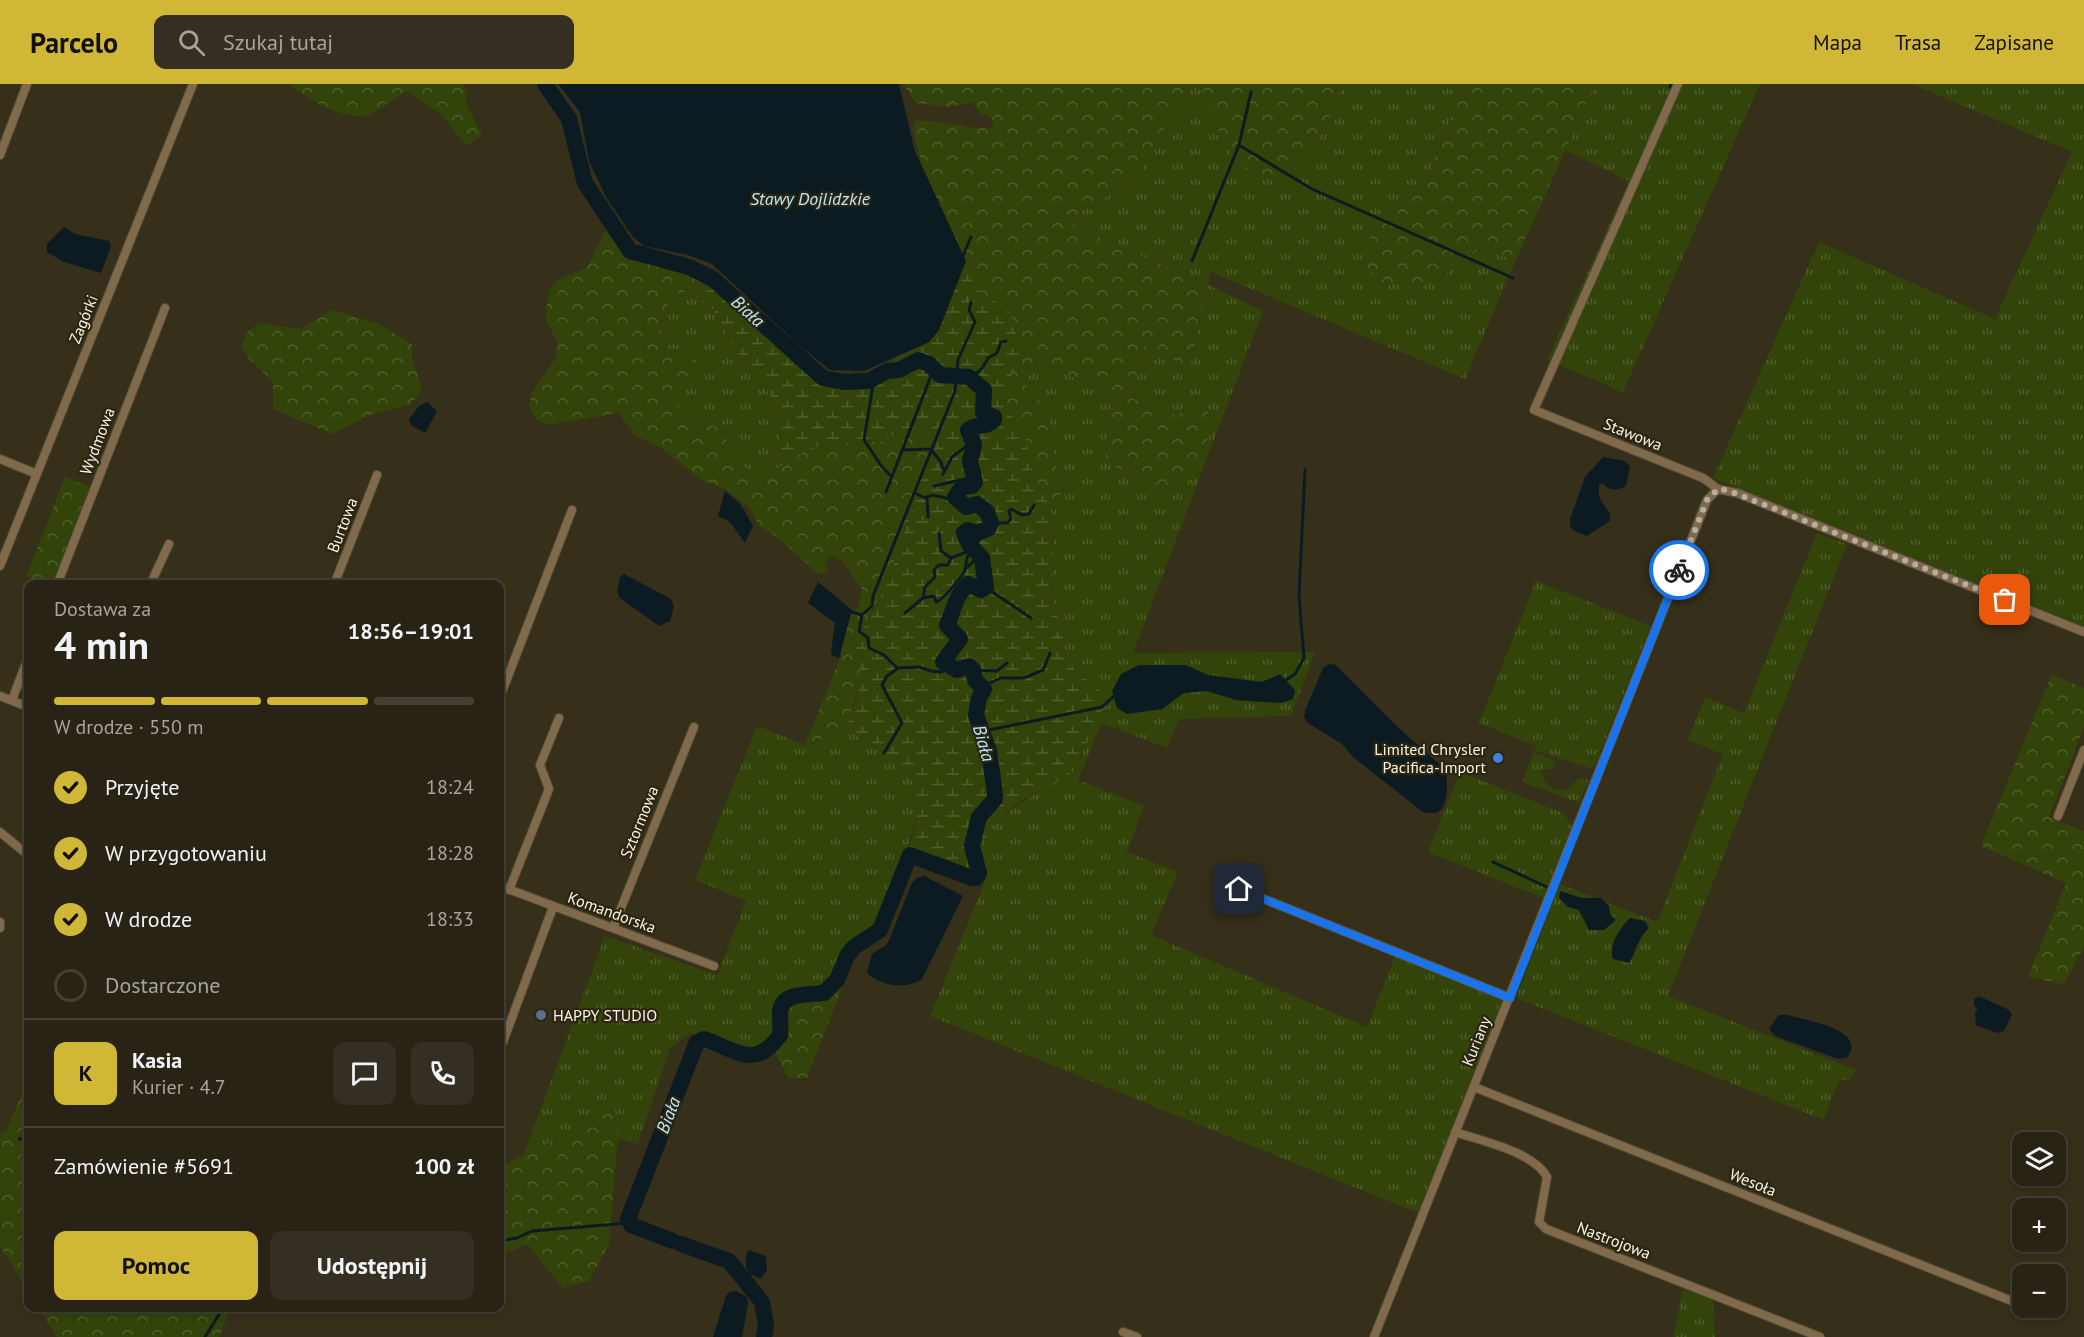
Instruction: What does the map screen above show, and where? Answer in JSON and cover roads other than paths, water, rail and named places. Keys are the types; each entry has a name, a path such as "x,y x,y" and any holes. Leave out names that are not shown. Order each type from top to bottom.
{"street":[{"path":"0,155 27,84"},
{"name":"Zagórki","path":"0,566 194,84"},
{"name":"Stawowa","path":"1678,84 1534,410 1703,478 1718,489"},
{"name":"Wydmowa","path":"59,580 165,308"},
{"path":"0,459 37,474"},
{"name":"Burtowa","path":"336,580 377,475"},
{"path":"1718,489 1748,497 2084,632"},
{"name":"Kuriany","path":"1374,1337 1707,500 1718,489"},
{"path":"504,687 572,510"},
{"path":"152,580 169,544"},
{"path":"12,700 24,668"},
{"path":"0,696 24,705"},
{"path":"509,890 549,789 540,765 559,718"},
{"name":"Sztormowa","path":"613,928 694,727"},
{"path":"2058,816 2084,750"},
{"path":"0,832 24,852"},
{"name":"Komandorska","path":"504,888 714,966"},
{"path":"1239,889 1510,998"},
{"path":"504,1039 553,907"},
{"path":"0,922 0,928"},
{"name":"Wesoła","path":"1474,1087 2012,1301"},
{"name":"Nastrojowa","path":"1455,1132 1528,1158 1544,1171 1547,1177 1539,1222 1546,1229 1820,1337"},
{"path":"1123,1332 1137,1337"}],"water":[{"name":"Stawy Dojlidzkie","path":"558,84 899,84 915,151 966,261 939,330 929,342 864,371 830,370 800,346 712,264 688,255 644,246 633,237 606,197 589,161 580,112"},
{"path":"64,227 75,234 109,241 111,246 101,273 64,262 47,252 47,244"},
{"path":"915,356 930,362 940,375 916,363 897,375 883,369 886,363 895,367"},
{"path":"427,402 437,411 425,433 412,426 409,420 419,406"},
{"path":"1603,457 1625,461 1630,467 1626,486 1613,489 1602,483 1599,485 1600,498 1610,514 1610,521 1587,536 1574,531 1570,526 1570,519 1585,477"},
{"path":"725,491 741,505 753,526 745,543 730,522 718,516"},
{"path":"624,574 671,599 674,606 670,621 659,626 620,598 617,591 620,577"},
{"path":"818,582 852,610 839,658 832,655 831,651 835,623 808,603"},
{"path":"1329,664 1336,665 1402,731 1445,769 1447,786 1442,809 1433,813 1423,812 1353,757 1342,744 1308,723 1304,717 1305,711 1323,668"},
{"path":"1139,665 1186,665 1208,675 1262,682 1280,674 1295,690 1293,699 1281,703 1236,700 1207,691 1184,693 1162,709 1127,714 1117,708 1112,691 1121,674"},
{"path":"924,876 963,896 922,979 909,985 886,984 867,973 872,954 886,945 911,885 916,878"},
{"path":"1560,891 1582,898 1601,898 1609,906 1610,914 1616,920 1604,930 1589,930 1579,910 1568,907 1559,898"},
{"path":"1630,918 1645,921 1649,928 1640,940 1629,963 1613,959 1612,948 1622,927"},
{"path":"1979,996 2009,1010 2012,1015 2004,1031 1997,1033 1976,1025 1975,1012 1978,1010 1974,1005 1974,999"},
{"path":"1779,1015 1788,1015 1820,1024 1843,1033 1850,1040 1852,1048 1847,1058 1838,1059 1775,1036 1769,1029"},
{"path":"748,1250 766,1256 767,1270 761,1279 748,1273 745,1261"},
{"path":"736,1291 747,1297 748,1303 742,1337 713,1337 726,1296 729,1292"}],"waterway":[{"name":"Biała","path":"545,84 569,119 585,183 630,251 689,267 713,279 823,378 844,382 869,381 887,371 899,370 918,360 929,364 940,375 969,377 984,390 983,412 994,417 991,423 968,430 974,445 970,461 975,482 972,486 962,487 955,497 966,507 977,504 987,512 991,523 988,529 977,533 968,530 964,533 969,544 982,558 986,587 981,590 968,584 959,595 947,625 960,639 943,662 957,670 969,666 973,670 975,680 984,689 979,698 976,715 989,751 995,799 979,817 972,846 979,873 976,878 972,878 910,855 880,930 854,947 847,956 837,980 824,993 798,995 786,1000 780,1012 780,1035 771,1046 762,1052 745,1055 704,1039 697,1042 628,1219 631,1225 673,1241"},
{"path":"1251,92 1239,145 1312,189 1513,278"},
{"path":"1192,261 1239,145"},
{"path":"962,258 971,237"},
{"path":"945,666 942,672 919,667 897,668 884,655 869,648 868,638 859,631 862,615 872,606 873,596 955,391 958,360 975,322 969,310 971,302"},
{"path":"972,378 988,358 997,353 1001,342 1006,341"},
{"path":"886,492 934,368"},
{"path":"871,380 873,385 864,440 882,467 891,476"},
{"path":"943,474 952,457 972,442"},
{"path":"902,450 931,449"},
{"path":"932,451 941,462 943,469"},
{"path":"1284,681 1295,674 1304,658 1299,596 1305,470"},
{"path":"934,486 973,477"},
{"path":"915,493 925,498 932,495 951,499 955,496"},
{"path":"927,497 928,517"},
{"path":"991,523 1007,523 1011,519 1009,511 1011,509 1022,515 1029,514 1034,505"},
{"path":"905,613 923,598 925,587 935,577 934,570 939,565 948,565 951,558 974,549 985,529"},
{"path":"939,533 941,551 951,558"},
{"path":"923,598 934,596 936,602 947,593 965,570 971,551"},
{"path":"965,569 973,562 977,553"},
{"path":"985,582 991,585 991,591 1031,618"},
{"path":"852,612 862,615"},
{"path":"983,686 1001,678 1024,678 1043,670 1050,653"},
{"path":"973,670 997,671 1007,663"},
{"path":"884,753 902,723 882,685 887,676 897,669"},
{"path":"984,731 1102,707 1115,695"},
{"path":"1493,862 1547,887"},
{"path":"19,1139 24,1138"},
{"path":"504,1240 517,1238 532,1231 628,1223"},
{"name":"Biała","path":"681,1244 729,1261 758,1297"},
{"name":"Biała","path":"762,1302 766,1325 764,1337"},
{"path":"205,1337 221,1312"}],"place":[{"name":"Limited Chrysler Pacifica-Import","path":"1498,758"},
{"name":"HAPPY STUDIO","path":"541,1015"}]}
